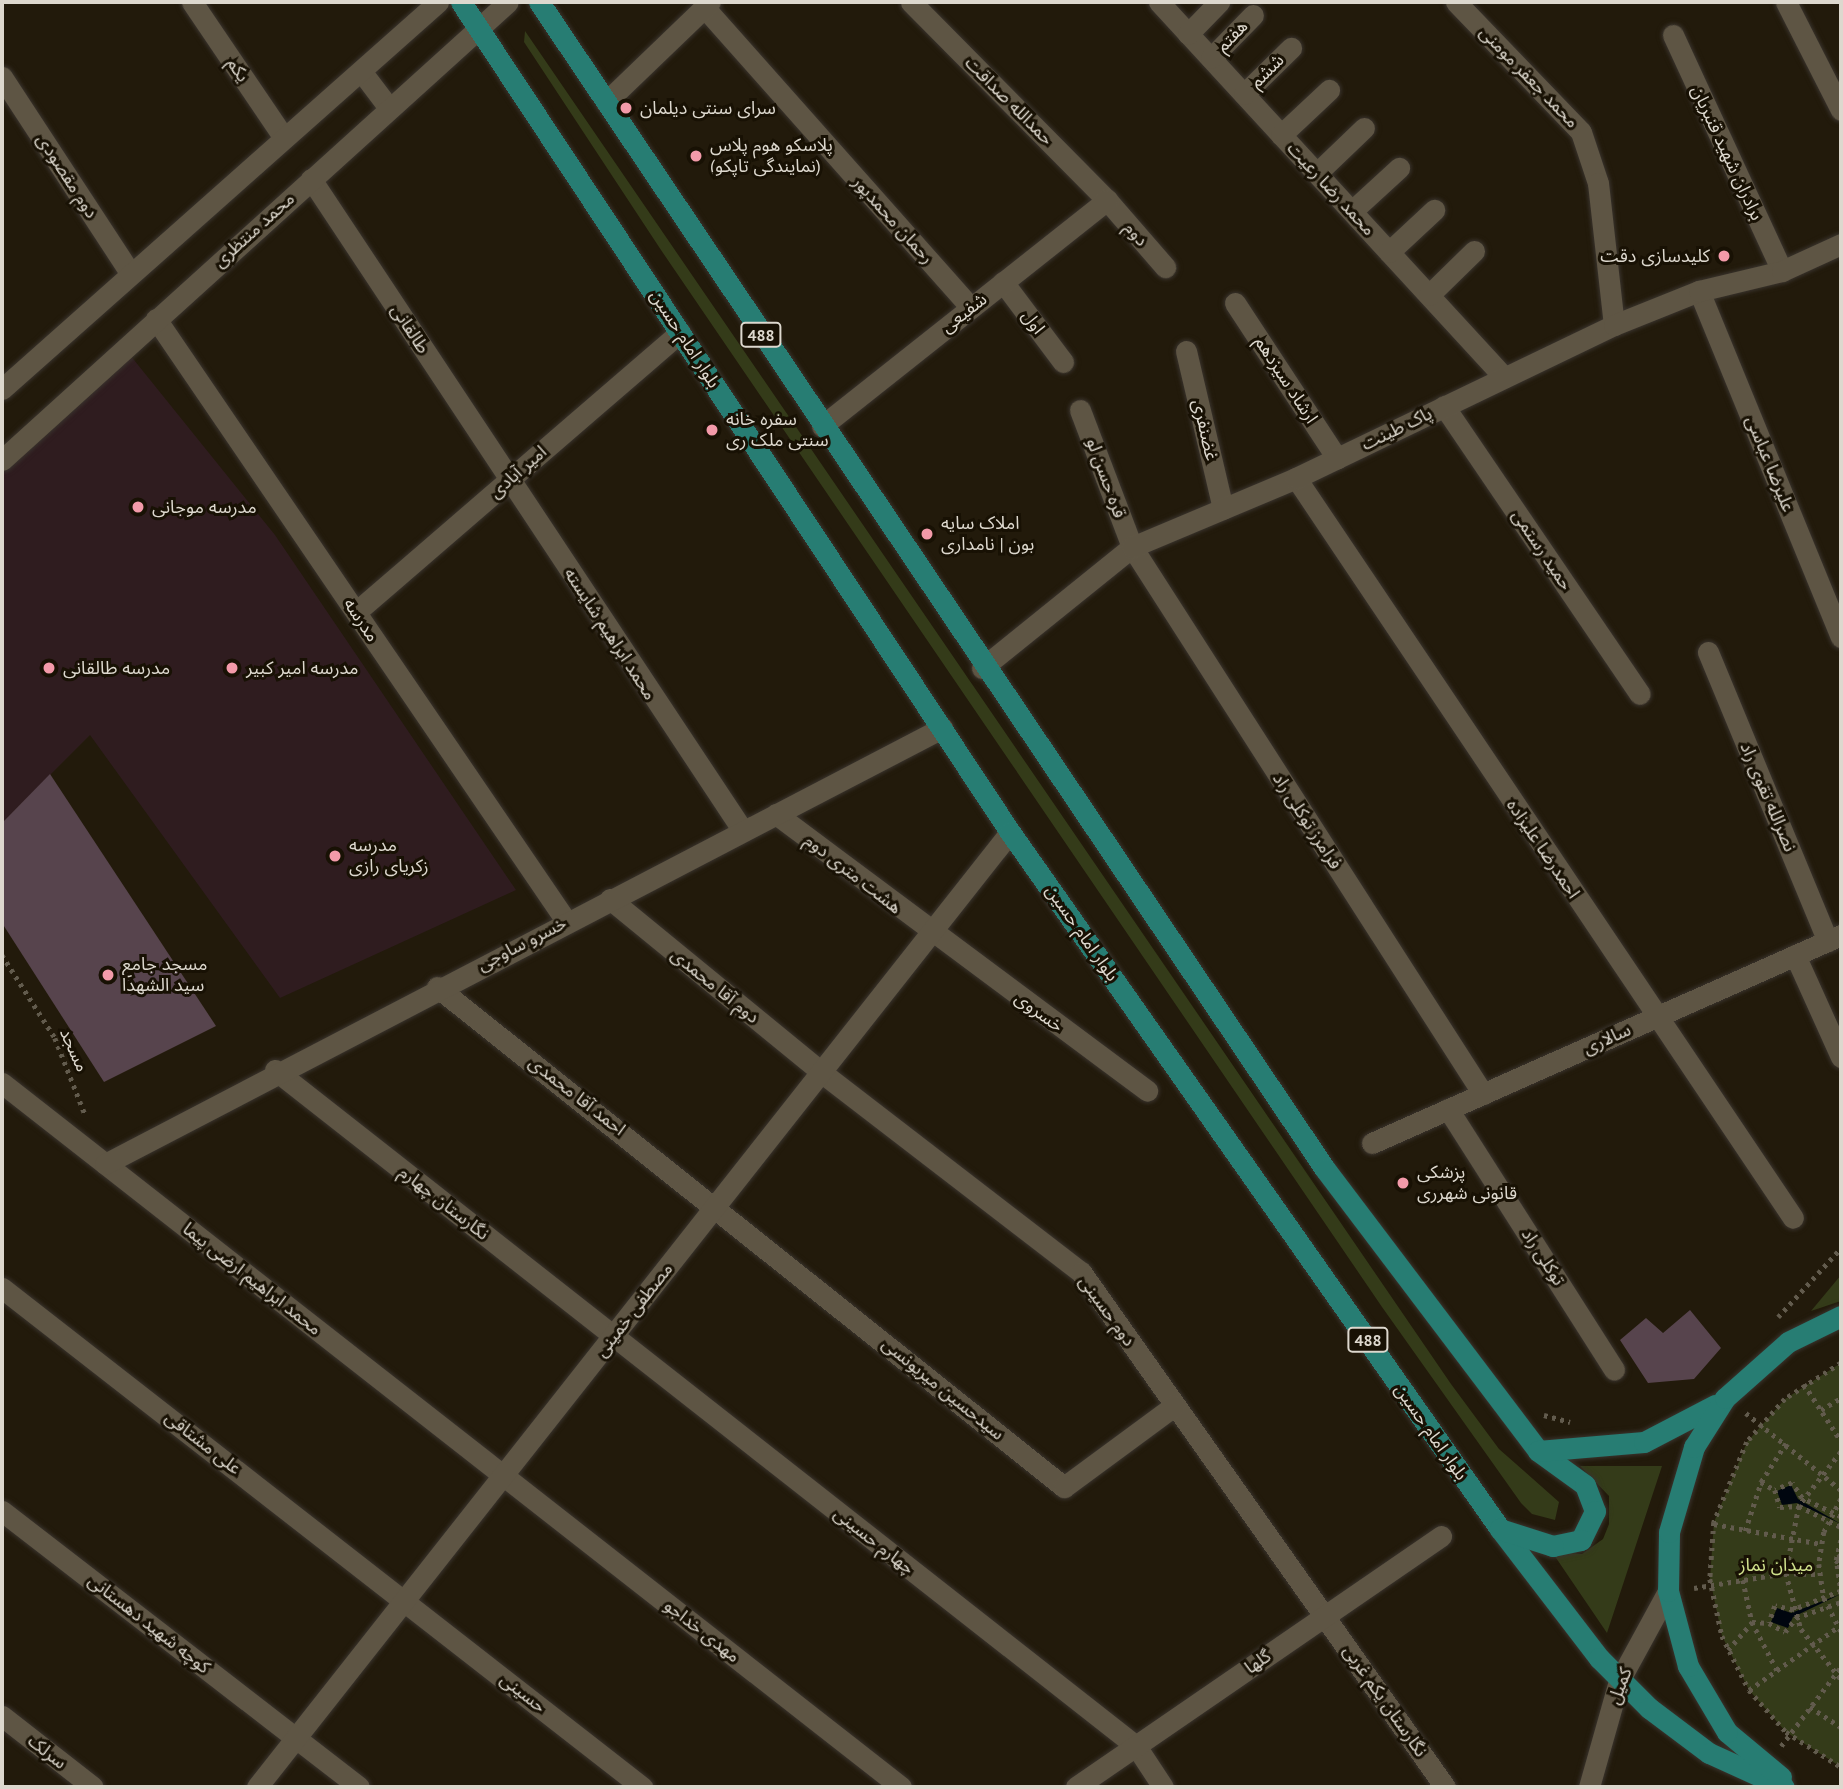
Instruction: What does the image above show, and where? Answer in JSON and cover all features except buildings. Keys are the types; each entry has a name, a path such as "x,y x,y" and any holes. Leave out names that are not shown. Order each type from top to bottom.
{"main road":[{"name":"بلوار امام حسین","path":"461,2 1010,832 1500,1529 1619,1681 1709,1753 1784,1787"},
{"name":"488","path":"539,2 982,668 1325,1169 1538,1451"},
{"path":"1538,1451 1644,1442 1726,1398 1788,1342 1841,1316"},
{"path":"1726,1398 1694,1447 1674,1503 1668,1591 1679,1642 1699,1689 1727,1732 1794,1787"},
{"path":"1500,1529 1553,1546 1581,1540 1591,1528 1595,1511 1585,1486 1538,1451"}],"street":[{"name":"یکم","path":"192,2 284,138"},
{"path":"2,389 439,2"},
{"name":"محمد منتظری","path":"2,460 508,2"},
{"name":"حمدالله صداقت","path":"911,2 1107,200"},
{"name":"محمد رضا رعیت","path":"1159,2 1504,377"},
{"path":"1188,34 1219,2"},
{"name":"محمد جعفر مومنی","path":"1456,2 1581,132 1598,183 1614,325"},
{"path":"1786,2 1841,110"},
{"path":"606,102 707,4"},
{"name":"رحمان محمدپور","path":"707,4 971,308"},
{"name":"هفتم","path":"1211,58 1252,15"},
{"name":"برادران شهید قنبریان","path":"1673,35 1782,271"},
{"name":"ششم","path":"1244,94 1291,48"},
{"path":"361,71 388,108"},
{"name":"دوم مقصودی","path":"2,77 131,274"},
{"path":"1281,135 1329,90"},
{"path":"1317,173 1364,128"},
{"path":"1352,211 1399,168"},
{"name":"طالقانی","path":"311,179 509,480"},
{"name":"دوم","path":"1107,200 1165,267"},
{"name":"شفیعی","path":"822,426 1107,200"},
{"path":"1389,252 1434,210"},
{"name":"پاک طینت","path":"982,668 1132,547 1296,478 1614,325 1699,291 1782,271 1841,243"},
{"path":"1429,295 1474,251"},
{"name":"اول","path":"1003,282 1063,362"},
{"name":"علیرضا عباسی","path":"1699,291 1841,637"},
{"name":"ارشاد سیزدهم","path":"1235,303 1337,458"},
{"name":"مدرسه","path":"156,319 566,921"},
{"name":"امیر آبادی","path":"356,612 680,332"},
{"name":"غضنفری","path":"1186,351 1223,509"},
{"name":"حمید رستمی","path":"1444,406 1640,694"},
{"name":"قره حسن لو","path":"1080,410 1132,547"},
{"name":"احمدرضا علیزاده","path":"1296,478 1793,1218"},
{"name":"محمد ابراهیم شایسته","path":"509,480 711,788 743,831"},
{"name":"فرامرز توکلی راد","path":"1132,547 1483,1094"},
{"name":"نصرالله تقوی راد","path":"1708,652 1834,938"},
{"name":"خسرو ساوجی","path":"105,1164 275,1070 942,728"},
{"name":"هشت متری دوم","path":"776,814 930,934"},
{"name":"مصطفی خمینی","path":"257,1787 1010,832"},
{"name":"دوم آقا محمدی","path":"610,899 821,1072"},
{"name":"خسروی","path":"930,934 1147,1091"},
{"name":"سالاری","path":"1373,1143 1834,938"},
{"path":"1795,956 1841,1056"},
{"name":"احمد آقا محمدی","path":"437,987 716,1205"},
{"name":"نگارستان چهارم","path":"275,1070 613,1336"},
{"name":"دوم حسینی","path":"821,1072 1081,1272 1174,1406 1326,1615"},
{"name":"محمد ابراهیم ارضی پیما","path":"2,1083 503,1475"},
{"name":"توکلی راد","path":"1448,1109 1614,1370"},
{"name":"سیدحسین میریونسی","path":"716,1205 1064,1487 1174,1406"},
{"name":"علی مشتاقی","path":"2,1287 405,1599"},
{"name":"چهارم حسینی","path":"613,1336 1136,1746 1163,1787"},
{"name":"مهدی خداجو","path":"503,1475 901,1787"},
{"name":"کوچه شهید دهستانی","path":"2,1511 359,1787"},
{"name":"گلها","path":"1076,1787 1441,1536"},
{"name":"کمیل","path":"1589,1787 1619,1681 1668,1591"},
{"name":"حسینی","path":"405,1599 642,1787"},
{"name":"نگارستان یکم غربی","path":"1326,1615 1445,1787"},
{"name":"سرلک","path":"2,1717 93,1787"}],"path":[{"name":"مسجد","path":"2,955 55,1038 105,1164"},
{"path":"1773,1323 1841,1248"},
{"path":"1841,1363 1804,1384 1760,1425 1732,1468 1714,1524 1711,1586 1727,1650 1749,1690 1790,1734 1841,1767"},
{"path":"1804,1384 1841,1441"},
{"path":"1726,1398 1822,1469 1841,1490"},
{"path":"1821,1410 1841,1398"},
{"path":"1536,1410 1582,1425"},
{"path":"1745,1531 1761,1482 1786,1443"},
{"path":"1841,1452 1822,1469 1798,1506 1788,1542 1786,1573 1796,1618 1814,1650 1841,1679"},
{"path":"1761,1482 1775,1490 1780,1507 1798,1506 1841,1527"},
{"path":"1775,1490 1792,1483 1802,1498 1841,1517"},
{"path":"1749,1690 1814,1650 1840,1629 1827,1607 1820,1574 1821,1544 1832,1513 1841,1499"},
{"path":"1714,1524 1788,1542 1821,1544"},
{"path":"1769,1623 1775,1606 1793,1610 1841,1593 1836,1560 1841,1538"},
{"path":"1836,1560 1841,1555"},
{"path":"1836,1560 1841,1566"},
{"path":"1668,1591 1786,1573 1820,1574"},
{"path":"1743,1580 1752,1622 1778,1672"},
{"path":"1752,1622 1769,1623 1785,1632 1796,1618 1841,1602"},
{"path":"1727,1650 1752,1622"},
{"path":"1766,1766 1841,1667"},
{"path":"1810,1707 1841,1727"}],"shaded area":[{"path":"126,350 275,535 516,890 280,998 90,735 2,823 2,467"},
{"path":"1791,1485 1798,1499 1841,1524 1797,1503 1782,1505 1777,1491"},
{"path":"1841,1594 1793,1617 1788,1628 1771,1622 1777,1608 1791,1613"}],"green space":[{"path":"525,31 1451,1384 1499,1449 1559,1502 1555,1520 1532,1514 1521,1503 1382,1307 661,250 524,42"},
{"path":"1841,1275 1841,1301 1811,1311"},
{"name":"میدان نماز","path":"1841,1363 1841,1767 1786,1732 1749,1690 1722,1636 1710,1579 1714,1522 1747,1442 1785,1399"},
{"path":"1580,1466 1662,1466 1607,1633 1552,1552 1582,1554 1603,1539 1609,1524 1609,1496"}],"place":[{"name":"سرای سنتی دیلمان","path":"626,108"},
{"name":"پلاسکو هوم پلاس (نمایندگی تاپکو)","path":"696,156"},
{"name":"کلیدسازی دقت","path":"1724,256"},
{"name":"سفره خانه سنتی ملک ری","path":"712,430"},
{"name":"مدرسه موجانی","path":"138,507"},
{"name":"املاک سایه بون | نامداری","path":"927,534"},
{"name":"مدرسه طالقانی","path":"49,668"},
{"name":"مدرسه امیر کبیر","path":"232,668"},
{"name":"مدرسه زکریای رازی","path":"335,856"},
{"name":"مسجد جامع سید الشهدا","path":"108,975"},
{"name":"پزشکی قانونی شهرری","path":"1403,1183"}]}
